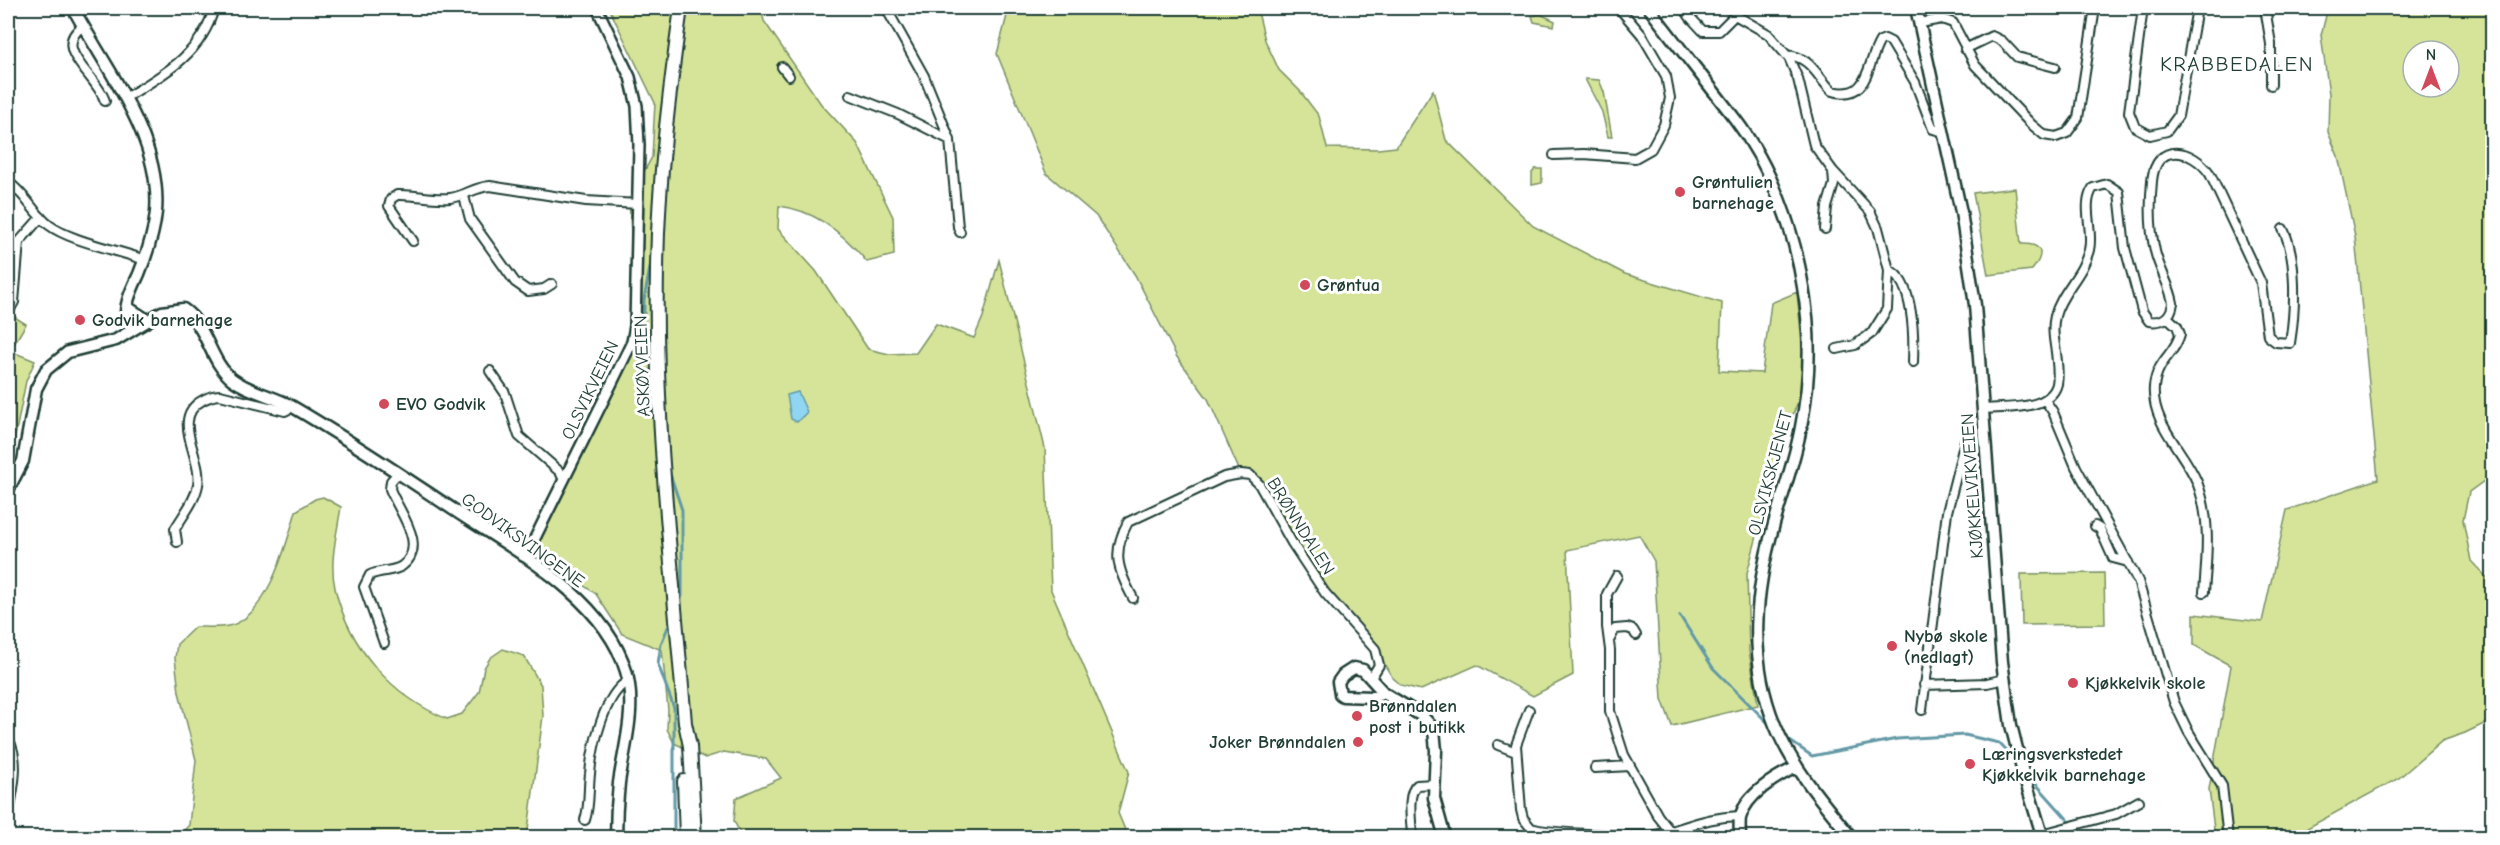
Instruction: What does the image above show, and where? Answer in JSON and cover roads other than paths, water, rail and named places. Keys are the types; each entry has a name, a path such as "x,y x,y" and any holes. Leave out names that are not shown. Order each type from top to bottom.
{"main road":[{"path":"73,8 125,98 142,132 150,159 154,185 155,220 145,260 127,307 127,319 133,329"},
{"name":"ASKØYVEIEN","path":"681,8 664,137 657,269 658,355 666,490 686,723 690,746 695,837"},
{"name":"OLSVIKSKJENET","path":"1648,8 1736,120 1754,150 1788,225 1804,289 1808,369 1805,404 1792,467 1761,574 1756,647 1769,706 1785,745 1797,767 1852,837"},
{"name":"KJØKKELVIKVEIEN","path":"1916,8 1961,212 1975,305 2005,679 2011,725 2043,836"},
{"path":"127,307 146,320"},
{"name":"GODVIKSVINGENE","path":"8,490 23,461 36,388 46,370 68,352 116,339 146,320 171,309 183,309 199,325 220,366 231,378 293,407 398,473 560,583 596,618 620,654 628,681 630,710 619,786 616,837"},
{"path":"1384,693 1373,698 1351,698 1340,694 1338,682 1343,675 1354,668 1363,670 1384,693 1422,716 1434,729 1436,751 1434,784 1437,817 1445,837"},
{"name":"ASKØYVEIEN","path":"686,723 683,746 686,837"},
{"path":"1740,837 1740,816 1752,798 1762,788 1797,767"}],"street":[{"path":"125,98 164,75 185,58 204,33 214,8"},
{"name":"OLSVIKVEIEN","path":"523,556 534,540 632,342 637,292 639,145 637,106 630,77 597,8"},
{"path":"886,8 924,76 950,140 960,232"},
{"path":"1554,155 1584,154 1635,158 1652,149 1664,125 1670,98 1665,74 1642,34 1619,8"},
{"path":"1684,8 1703,31 1719,31 1736,15 1767,34 1786,55 1796,71 1814,145 1833,171 1870,211 1878,228 1889,270 1889,301 1881,322 1872,333 1855,345 1837,349"},
{"path":"1920,23 1948,20 1957,28 1965,49 1975,65 2031,124 2044,135 2062,136 2071,130 2078,118 2095,8"},
{"path":"2143,8 2129,112 2135,127 2150,135 2167,131 2178,116 2197,8"},
{"path":"2265,8 2271,44 2271,85"},
{"path":"83,26 70,39 70,48 102,92 105,100"},
{"path":"1965,49 1992,36 2002,41 2017,57 2055,67"},
{"name":"KJØKKELVIKVEIEN","path":"1786,55 1796,56 1809,63 1832,91 1846,93 1858,90 1864,82 1880,41 1885,39 1891,42 1915,82 1933,129 1944,132"},
{"path":"783,68 789,76"},
{"path":"850,95 898,114 950,140"},
{"path":"1983,409 2045,400 2051,397 2058,382 2054,318 2057,308 2089,251 2091,233 2087,199 2092,188 2107,184 2119,192 2122,234 2143,314 2149,321 2157,322 2167,317 2172,311 2173,303 2154,249 2152,209 2154,169 2162,158 2170,153 2190,154 2200,161 2210,174 2261,283 2268,336 2276,342 2290,343 2293,313 2291,252 2283,229"},
{"path":"1825,229 1827,207 1834,184 1833,171"},
{"path":"8,182 19,191 41,217 56,229 145,260"},
{"path":"413,241 389,206 391,200 397,195 436,198 464,196 472,190 490,186 586,201 638,204"},
{"path":"464,196 470,219 515,282 528,291 544,289 552,284"},
{"path":"8,313 14,302 20,242 41,217"},
{"path":"1889,270 1900,279 1912,314 1912,362"},
{"path":"2167,317 2177,327 2180,334 2176,344 2160,365 2154,387 2155,402 2158,416 2193,473 2202,497 2208,539 2204,592"},
{"path":"490,371 505,393 519,436 560,472 564,480"},
{"path":"177,542 175,530 195,497 198,484 199,472 188,435 187,421 196,404 213,395 220,395 285,411 293,407"},
{"path":"2045,400 2053,412 2076,466 2128,562 2147,606 2163,672 2174,702 2188,731 2222,786 2228,837"},
{"path":"1922,710 1924,685 1929,672 1947,512 1968,429 1973,420"},
{"path":"384,642 364,587 370,575 402,565 409,558 412,548 411,535 390,489 391,481 398,473"},
{"name":"BRØNNDALEN","path":"1132,598 1118,563 1119,545 1128,522 1224,477 1250,475 1260,484 1292,543 1325,593 1375,649 1378,665 1371,678"},
{"path":"2095,526 2100,529 2113,558 2128,562"},
{"path":"1617,576 1607,594 1607,627 1610,639 1610,711 1630,766 1658,816 1665,834"},
{"path":"1610,639 1615,629 1621,627 1633,630 1636,635"},
{"path":"1924,685 1987,683 2005,679"},
{"path":"585,820 589,810 592,750 612,697 620,686 628,681"},
{"path":"1529,710 1518,736 1516,752 1521,810 1528,825 1536,830 1583,835 1665,834 1707,819 1740,816"},
{"path":"8,738 12,746 15,769 8,821"},
{"path":"1498,745 1516,752"},
{"path":"1595,768 1630,766"},
{"path":"1412,837 1413,788 1418,785 1434,784"},
{"name":"KJØKKELVIKVEIEN","path":"2043,836 2116,814 2139,801"}],"water":[{"path":"798,392 807,412 797,422 791,419 787,395"}],"waterway":[{"path":"657,157 660,131"},
{"path":"651,262 644,300 644,368 655,425"},
{"path":"669,471 682,510 682,596 679,603"},
{"path":"1680,616 1713,668 1770,725"},
{"path":"671,620 661,644 658,664 674,708 674,838"},
{"path":"1784,737 1812,756 1897,739 1965,735 1999,743 2016,761"},
{"path":"2028,775 2078,831 2080,838"}],"place":[{"name":"Grøntulien barnehage","path":"1680,192"},
{"name":"Grøntua","path":"1305,285"},
{"name":"Godvik barnehage","path":"80,320"},
{"name":"EVO Godvik","path":"384,404"},
{"name":"Nybø skole (nedlagt)","path":"1892,646"},
{"name":"Kjøkkelvik skole","path":"2073,683"},
{"name":"Brønndalen post i butikk","path":"1357,716"},
{"name":"Joker Brønndalen","path":"1358,742"},
{"name":"Læringsverkstedet Kjøkkelvik barnehage","path":"1970,764"}],"district":[{"name":"KRABBEDALEN","path":"2237,64"}]}
